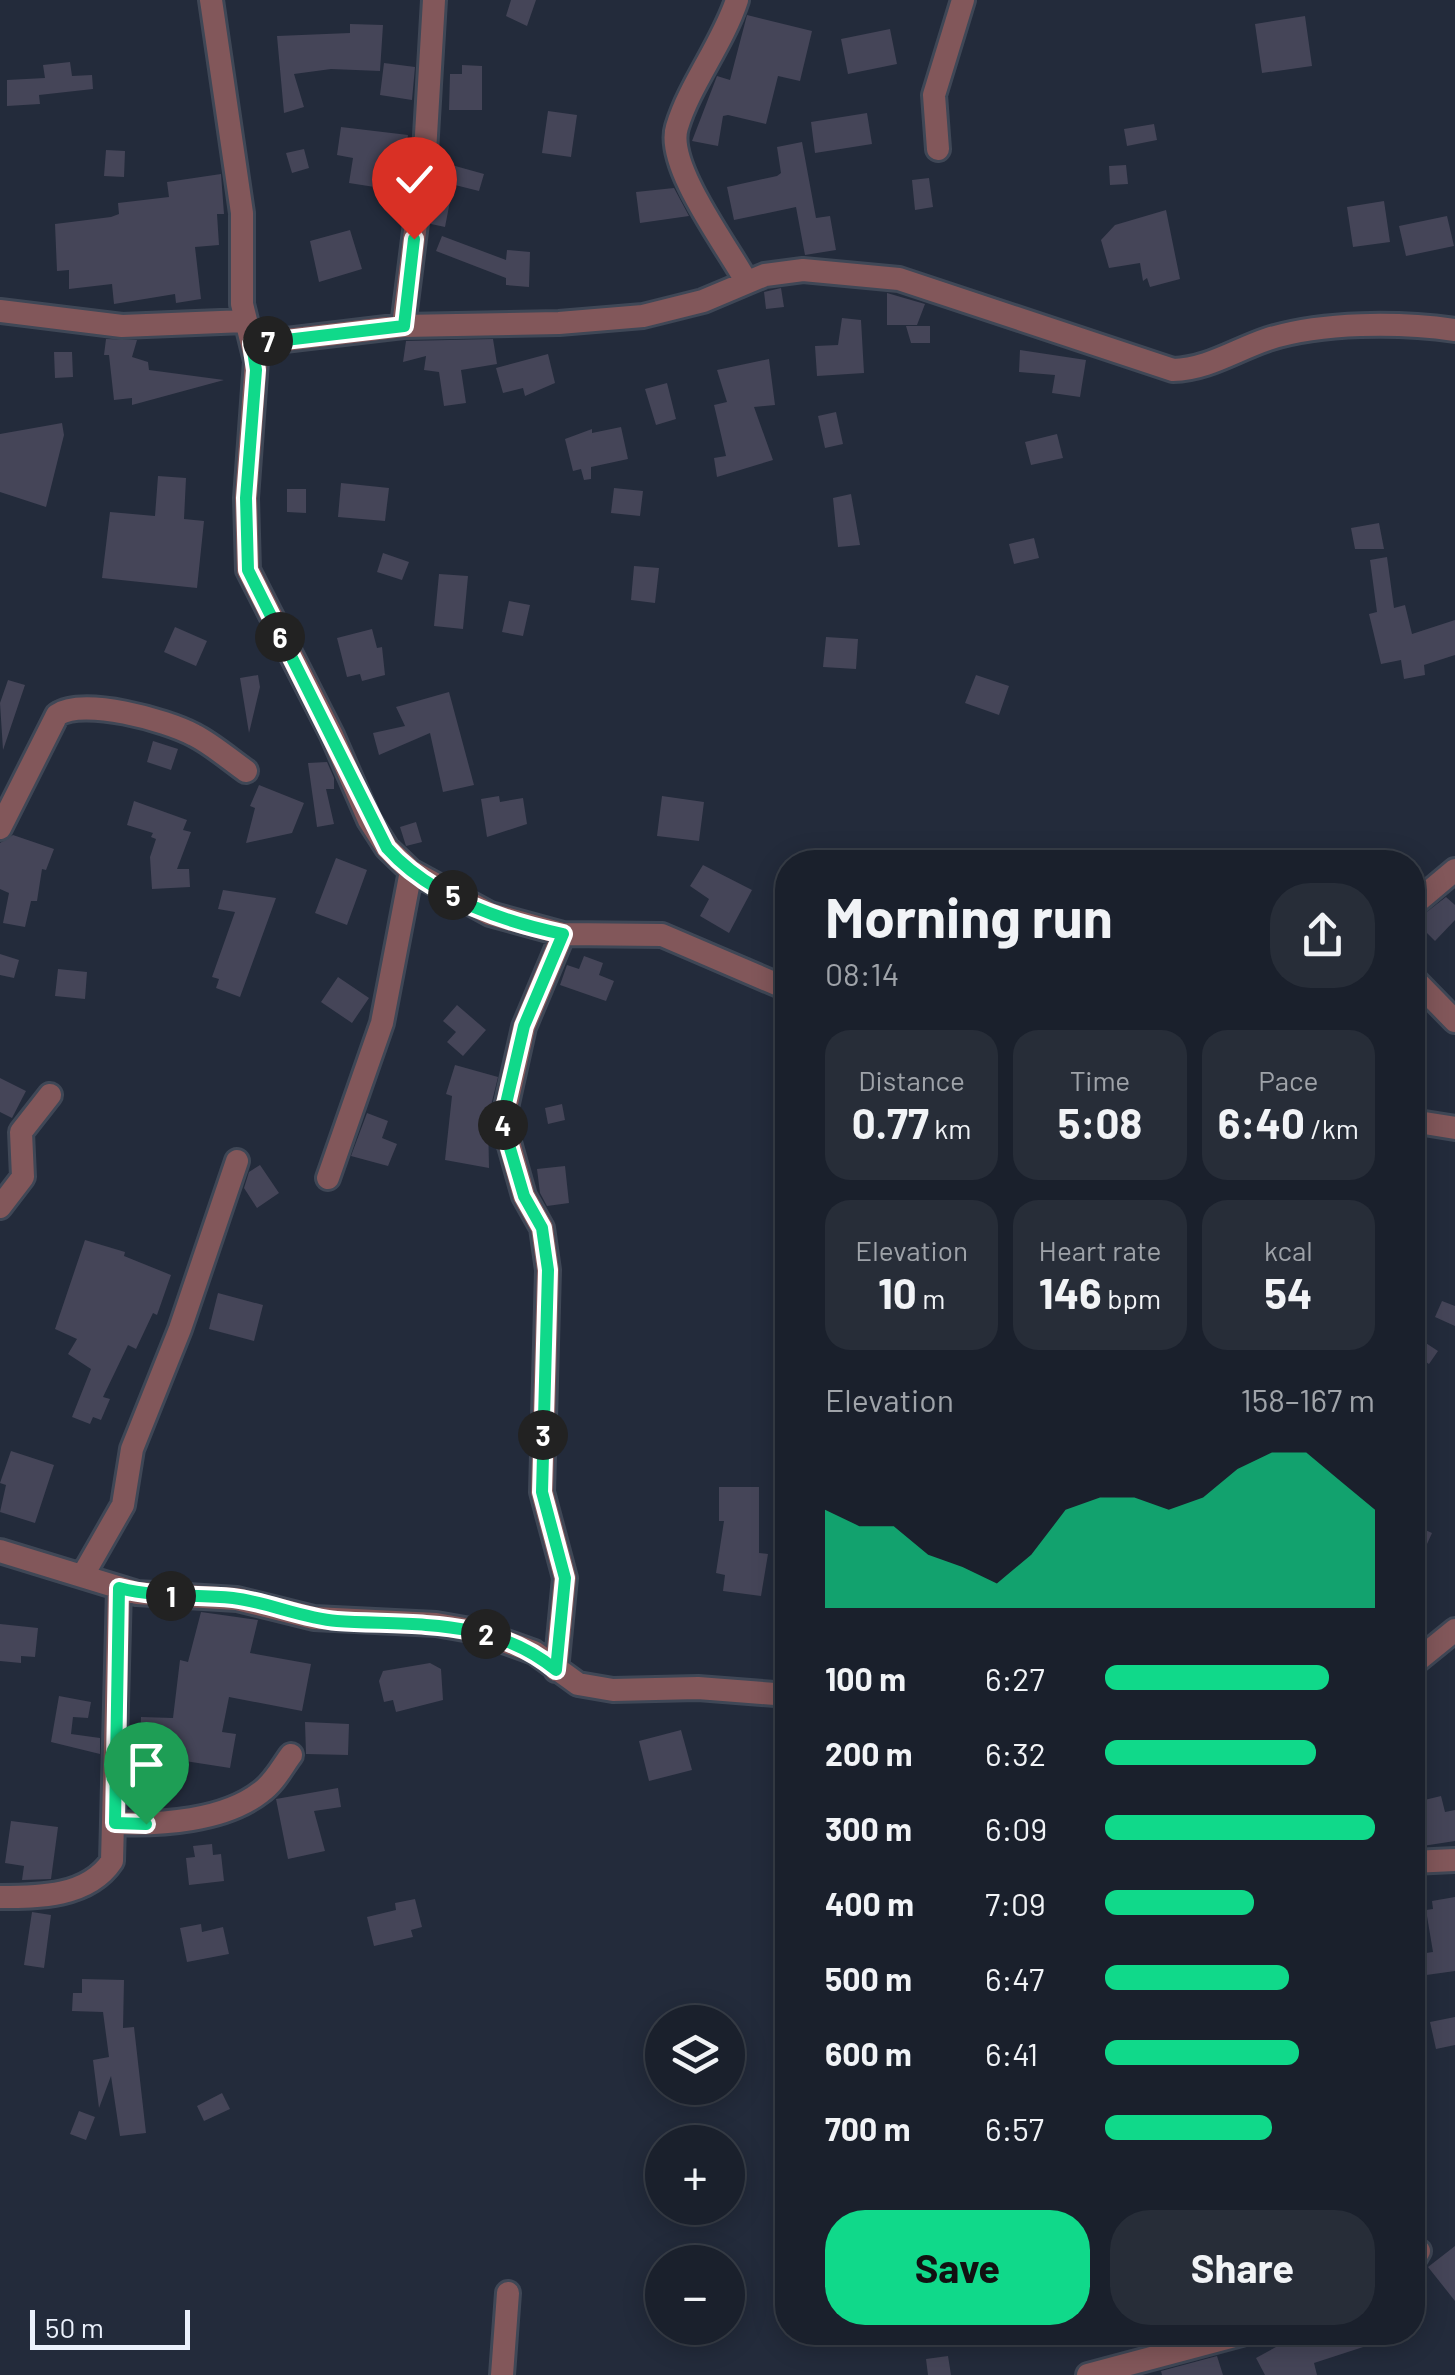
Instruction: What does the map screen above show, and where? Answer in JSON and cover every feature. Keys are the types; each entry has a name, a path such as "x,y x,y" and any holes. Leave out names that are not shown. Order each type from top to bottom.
{"street":[{"path":"211,0 242,213 245,320 256,370 246,498 250,577 332,735 369,820 387,848 411,871 490,914 563,934 662,936 775,984"},
{"path":"404,326 425,152 434,0"},
{"path":"737,0 676,134 686,179 746,281"},
{"path":"938,149 934,94 962,0"},
{"path":"252,344 404,326 559,323 643,316 703,300 746,281 803,270 883,276 1173,370 1204,367 1288,335 1342,329 1455,330"},
{"path":"0,312 122,326 245,320"},
{"path":"0,828 57,714 73,708 96,707 182,730 246,770"},
{"path":"1425,895 1455,870"},
{"path":"328,1178 382,1023 411,871"},
{"path":"556,1670 565,1578 542,1492 548,1270 542,1228 524,1196 502,1121 524,1026 563,934"},
{"path":"1425,991 1455,1022"},
{"path":"0,1207 23,1178 21,1132 50,1094"},
{"path":"1425,1123 1455,1128"},
{"path":"83,1575 122,1505 132,1449 237,1162"},
{"path":"0,1551 156,1596 237,1599 314,1618 455,1626 534,1652 572,1682 613,1690 698,1688 775,1694"},
{"path":"0,1897 46,1896 87,1884 112,1861 119,1588"},
{"path":"1425,1654 1455,1630"},
{"path":"115,1823 171,1822 246,1800 269,1786 291,1755"},
{"path":"1425,1861 1455,1860"},
{"path":"502,2375 508,2293"},
{"path":"1088,2375 1200,2345"}],"building":[{"path":"511,0 536,0 527,26 506,16"},
{"path":"747,15 812,31 800,81 778,76 766,124 723,116 718,146 692,141 717,76 730,80"},
{"path":"1305,16 1312,66 1262,73 1255,24"},
{"path":"350,24 383,25 380,71 331,69 294,74 304,107 284,113 277,36 350,33"},
{"path":"890,29 897,64 848,74 841,39"},
{"path":"70,62 72,76 92,75 93,89 39,95 40,104 7,106 7,80 45,78 43,65"},
{"path":"384,63 415,67 412,100 380,95"},
{"path":"462,65 482,66 482,110 449,110 450,74 462,74"},
{"path":"548,111 577,115 571,157 542,153"},
{"path":"867,113 872,144 815,153 811,122"},
{"path":"1154,124 1157,140 1127,146 1124,129"},
{"path":"341,127 408,135 401,179 387,177 381,188 349,183 353,158 337,155"},
{"path":"802,142 816,218 830,216 836,250 805,255 796,207 734,220 727,187 777,176 781,173 777,147"},
{"path":"304,149 309,168 292,173 286,153"},
{"path":"106,150 125,151 124,177 104,176"},
{"path":"448,164 484,174 479,191 443,182"},
{"path":"1126,165 1128,184 1110,185 1109,166"},
{"path":"221,174 224,214 217,214 219,245 195,247 201,299 176,303 175,294 114,304 112,284 69,289 69,270 57,271 55,224 111,217 119,214 118,203 169,197 167,182"},
{"path":"929,178 933,207 915,210 912,180"},
{"path":"674,188 689,216 640,223 636,192"},
{"path":"435,193 451,196 445,227 431,224"},
{"path":"1384,201 1390,242 1353,247 1347,207"},
{"path":"1166,210 1180,279 1150,287 1147,278 1143,281 1140,263 1109,268 1101,240 1115,225"},
{"path":"1447,216 1454,246 1406,256 1399,226"},
{"path":"350,230 362,269 319,282 310,241"},
{"path":"442,236 506,260 507,250 530,252 529,287 506,285 506,278 436,251"},
{"path":"781,288 784,307 766,309 764,292"},
{"path":"887,293 925,304 917,325 887,325"},
{"path":"842,318 861,320 864,373 817,376 815,346 838,345"},
{"path":"906,326 930,326 930,343 911,343"},
{"path":"106,339 137,340 132,357 148,362 149,370 224,380 132,405 132,398 114,400 109,355 104,355"},
{"path":"493,339 497,364 461,370 466,403 444,406 439,372 424,370 426,356 403,362 406,341"},
{"path":"1020,350 1086,360 1080,397 1052,393 1055,375 1019,372"},
{"path":"54,352 72,352 73,377 55,378"},
{"path":"548,354 555,383 525,396 523,388 503,393 496,368"},
{"path":"769,359 775,405 754,407 773,460 717,477 714,458 726,456 714,405 727,402 717,370"},
{"path":"667,383 676,419 656,425 645,389"},
{"path":"836,412 843,444 825,448 818,416"},
{"path":"62,423 64,435 46,507 0,492 0,434"},
{"path":"621,427 628,459 591,467 591,479 584,480 581,469 573,471 565,439 592,429 592,433"},
{"path":"1057,434 1063,458 1031,465 1025,442"},
{"path":"158,476 186,478 184,519 204,521 197,588 102,578 110,512 155,516"},
{"path":"341,483 389,488 385,521 338,517"},
{"path":"614,488 643,491 640,516 611,513"},
{"path":"287,489 306,489 306,513 287,512"},
{"path":"851,494 860,545 838,547 833,498"},
{"path":"1379,523 1384,549 1355,549 1351,528"},
{"path":"1034,538 1039,558 1014,564 1009,544"},
{"path":"383,553 409,562 402,580 377,572"},
{"path":"1387,557 1394,608 1405,605 1412,634 1455,620 1455,655 1424,665 1425,675 1404,679 1401,660 1381,664 1369,614 1377,612 1370,560"},
{"path":"634,566 659,568 655,603 631,600"},
{"path":"439,574 468,576 463,629 434,626"},
{"path":"509,601 530,605 523,636 502,632"},
{"path":"175,627 207,641 196,666 164,652"},
{"path":"372,629 377,648 382,647 385,675 362,681 360,674 347,677 337,638"},
{"path":"826,637 858,639 856,669 823,667"},
{"path":"258,675 260,687 249,733 240,678"},
{"path":"976,675 1009,686 999,715 965,703"},
{"path":"8,680 25,685 3,750 0,703"},
{"path":"449,692 474,785 443,792 430,733 379,755 373,733 405,726 396,707"},
{"path":"153,741 178,749 171,770 147,762"},
{"path":"327,762 334,778 334,789 326,789 334,824 317,827 308,763"},
{"path":"259,785 304,803 292,833 246,843 255,808 250,806"},
{"path":"499,796 500,802 523,798 527,824 487,837 481,799"},
{"path":"662,796 704,802 699,841 657,836"},
{"path":"134,801 187,820 183,830 191,832 177,869 189,869 190,887 152,889 150,857 156,839 151,837 153,833 127,825"},
{"path":"416,822 422,842 406,846 400,827"},
{"path":"13,835 54,849 46,870 42,869 37,901 31,901 25,927 3,923 9,893 0,889 0,843"},
{"path":"336,858 367,870 347,925 315,913"},
{"path":"703,865 752,890 729,933 700,916 709,899 690,886"},
{"path":"223,890 276,898 240,997 216,988 219,979 212,977 235,912 218,909"},
{"path":"1446,897 1455,905 1455,920 1435,941 1425,931 1425,913"},
{"path":"0,954 19,960 14,978 0,975"},
{"path":"584,956 603,963 599,975 614,981 606,1001 560,985 567,965 579,969"},
{"path":"58,969 87,972 85,999 55,996"},
{"path":"338,977 369,998 352,1023 321,1002"},
{"path":"457,1005 486,1030 463,1056 447,1042 456,1032 443,1021"},
{"path":"455,1065 498,1077 488,1118 489,1168 445,1160 452,1096 446,1094"},
{"path":"0,1078 26,1091 12,1118 0,1112"},
{"path":"562,1104 565,1120 548,1124 545,1108"},
{"path":"367,1113 388,1121 382,1138 397,1144 388,1166 351,1156"},
{"path":"260,1165 279,1193 257,1208 244,1188 249,1172"},
{"path":"565,1166 569,1203 547,1206 540,1193 537,1169"},
{"path":"85,1240 125,1252 124,1256 171,1275 157,1315 153,1313 136,1349 128,1345 103,1397 110,1399 101,1420 93,1417 90,1424 72,1417 91,1369 68,1354 77,1339 55,1329"},
{"path":"218,1293 263,1305 254,1341 209,1329"},
{"path":"1442,1301 1455,1306 1455,1326 1435,1317"},
{"path":"1425,1342 1438,1351 1429,1364 1425,1361"},
{"path":"11,1451 54,1465 35,1523 0,1512 6,1485 0,1483"},
{"path":"719,1487 759,1487 759,1553 768,1554 761,1596 723,1591 725,1575 716,1573 724,1521 719,1521"},
{"path":"1425,1530 1432,1533 1425,1548"},
{"path":"201,1612 258,1620 250,1653 311,1664 302,1711 229,1697 222,1732 236,1734 230,1768 185,1761 184,1779 138,1777 141,1717 173,1718 180,1660 188,1662"},
{"path":"0,1624 38,1628 35,1657 21,1656 21,1663 0,1661"},
{"path":"430,1663 441,1669 443,1700 396,1712 393,1700 384,1702 379,1681 383,1671"},
{"path":"59,1696 91,1702 88,1718 73,1717 71,1734 100,1738 100,1754 51,1742"},
{"path":"305,1722 349,1724 348,1755 306,1754"},
{"path":"681,1730 692,1770 649,1781 639,1741"},
{"path":"338,1788 341,1807 314,1811 325,1851 288,1859 276,1799"},
{"path":"1441,1796 1445,1812 1455,1810 1455,1841 1425,1846 1425,1800"},
{"path":"11,1821 58,1827 51,1879 22,1880 24,1866 5,1863"},
{"path":"212,1844 213,1855 221,1854 224,1881 189,1885 186,1858 195,1857 193,1846"},
{"path":"1455,1897 1455,1971 1425,1975 1425,1953 1433,1952 1426,1910 1433,1909 1432,1901"},
{"path":"415,1899 422,1927 411,1930 413,1937 374,1946 367,1917 396,1910 395,1903"},
{"path":"32,1912 51,1915 44,1968 24,1965"},
{"path":"201,1924 202,1932 223,1927 229,1954 187,1962 180,1928"},
{"path":"82,1979 124,1980 123,2028 134,2027 146,2133 120,2136 111,2076 99,2108 93,2060 109,2057 103,2012 72,2011 73,1993 82,1993"},
{"path":"1455,2017 1455,2045 1436,2049 1430,2022"},
{"path":"222,2093 230,2109 204,2121 197,2106"},
{"path":"79,2111 95,2117 86,2140 70,2134"},
{"path":"1455,2246 1455,2301 1428,2267"},
{"path":"1280,2345 1369,2345 1314,2363 1317,2375 1265,2375 1256,2358"},
{"path":"948,2356 951,2375 928,2375 926,2359"},
{"path":"1217,2356 1223,2375 1162,2375 1161,2371"}],"route":[{"path":"146,1824 115,1823 119,1588 156,1596 237,1599 336,1621 455,1626 534,1652 556,1670 565,1578 542,1492 547,1396 546,1243 524,1196 502,1121 524,1026 563,934 490,914 411,871 387,848 369,820 332,735 248,570 246,498 256,370 252,344 404,326 414,239"}]}
